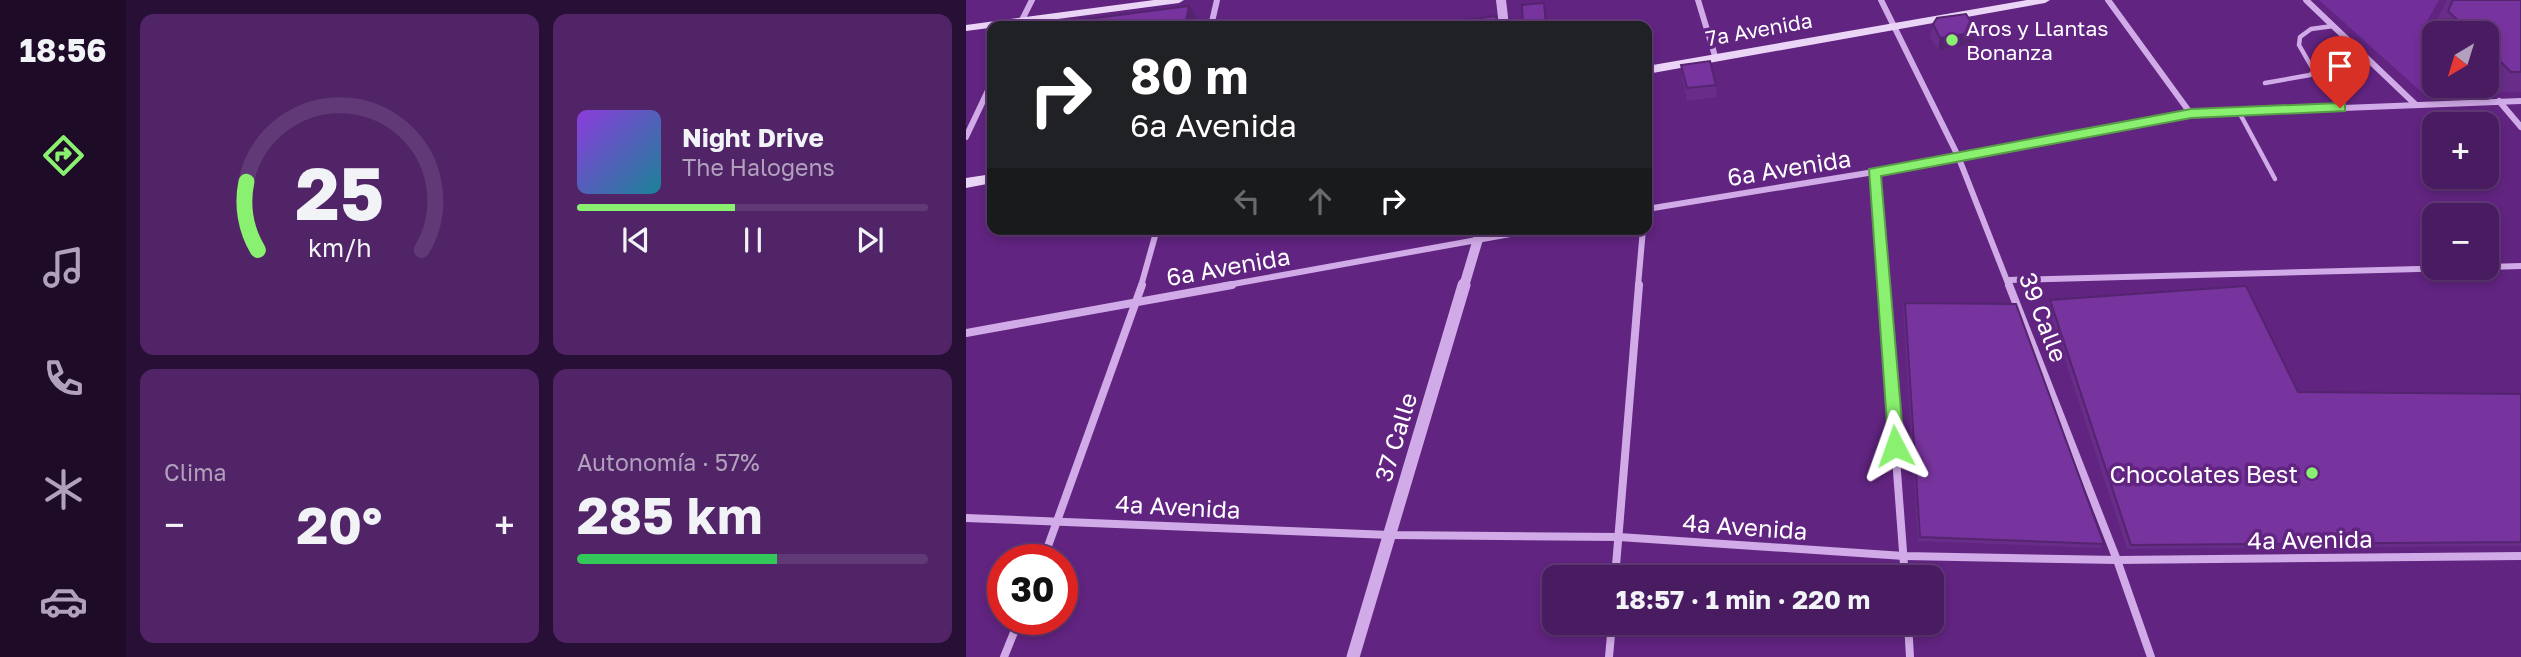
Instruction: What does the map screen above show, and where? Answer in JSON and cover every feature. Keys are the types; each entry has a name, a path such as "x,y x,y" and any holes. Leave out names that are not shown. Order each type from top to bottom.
{"main road":[{"path":"1040,21 1180,0"},
{"name":"7a Avenida","path":"1652,69 2045,0"},
{"path":"966,28 987,26"},
{"path":"966,183 987,180"}],"street":[{"path":"1022,21 1032,0"},
{"path":"1212,21 1217,0"},
{"path":"1501,0 1503,21"},
{"path":"1698,0 1715,56"},
{"name":"39 Calle","path":"1881,0 1958,156 2009,280 2117,560 2151,657"},
{"path":"2108,0 2191,114"},
{"path":"2306,0 2416,104"},
{"path":"966,137 987,93"},
{"path":"2499,101 2521,127"},
{"name":"6a Avenida","path":"1652,208 1874,172 2191,114 2521,101"},
{"path":"1874,172 1904,565"},
{"path":"1050,544 1136,302 1155,235"},
{"name":"6a Avenida","path":"966,333 1480,235"},
{"name":"37 Calle","path":"1353,657 1480,235"},
{"path":"1616,565 1643,235"},
{"path":"2499,267 2521,266"},
{"path":"2009,280 2422,269"},
{"name":"4a Avenida","path":"966,517 1390,535 1619,537 1904,556 2117,560 2521,556"},
{"path":"1004,657 1014,635"},
{"path":"1609,657 1611,635"},
{"path":"1909,635 1910,657"}],"lane":[{"path":"2265,83 2310,75 2314,71 2299,45 2300,37 2311,29 2333,26"},
{"path":"2327,59 2362,52"},
{"path":"2239,112 2275,179"}],"shaded area":[{"path":"2319,0 2439,0 2427,21 2422,21 2422,93"}],"building":[{"path":"2453,0 2521,0 2521,72 2511,72 2499,60 2499,21 2458,21 2448,11"},
{"path":"1544,3 1546,21 1523,21 1522,5"},
{"path":"1189,6 1186,21 1072,21"},
{"path":"1966,14 1977,32 1940,38 1933,24 1937,18"},
{"path":"1496,16 1496,21 1456,21"},
{"path":"1710,61 1716,85 1687,88 1681,65"},
{"name":"Chocolates Best","path":"2246,286 2298,392 2521,394 2521,542 2131,545 2050,300"},
{"path":"1905,303 2016,304 2104,544 1920,537"}],"place":[{"name":"Aros y Llantas Bonanza","path":"1952,40"},
{"name":"Chocolates Best","path":"2312,473"}],"route":[{"path":"1895,446 1874,172 2191,114 2340,108"}]}
